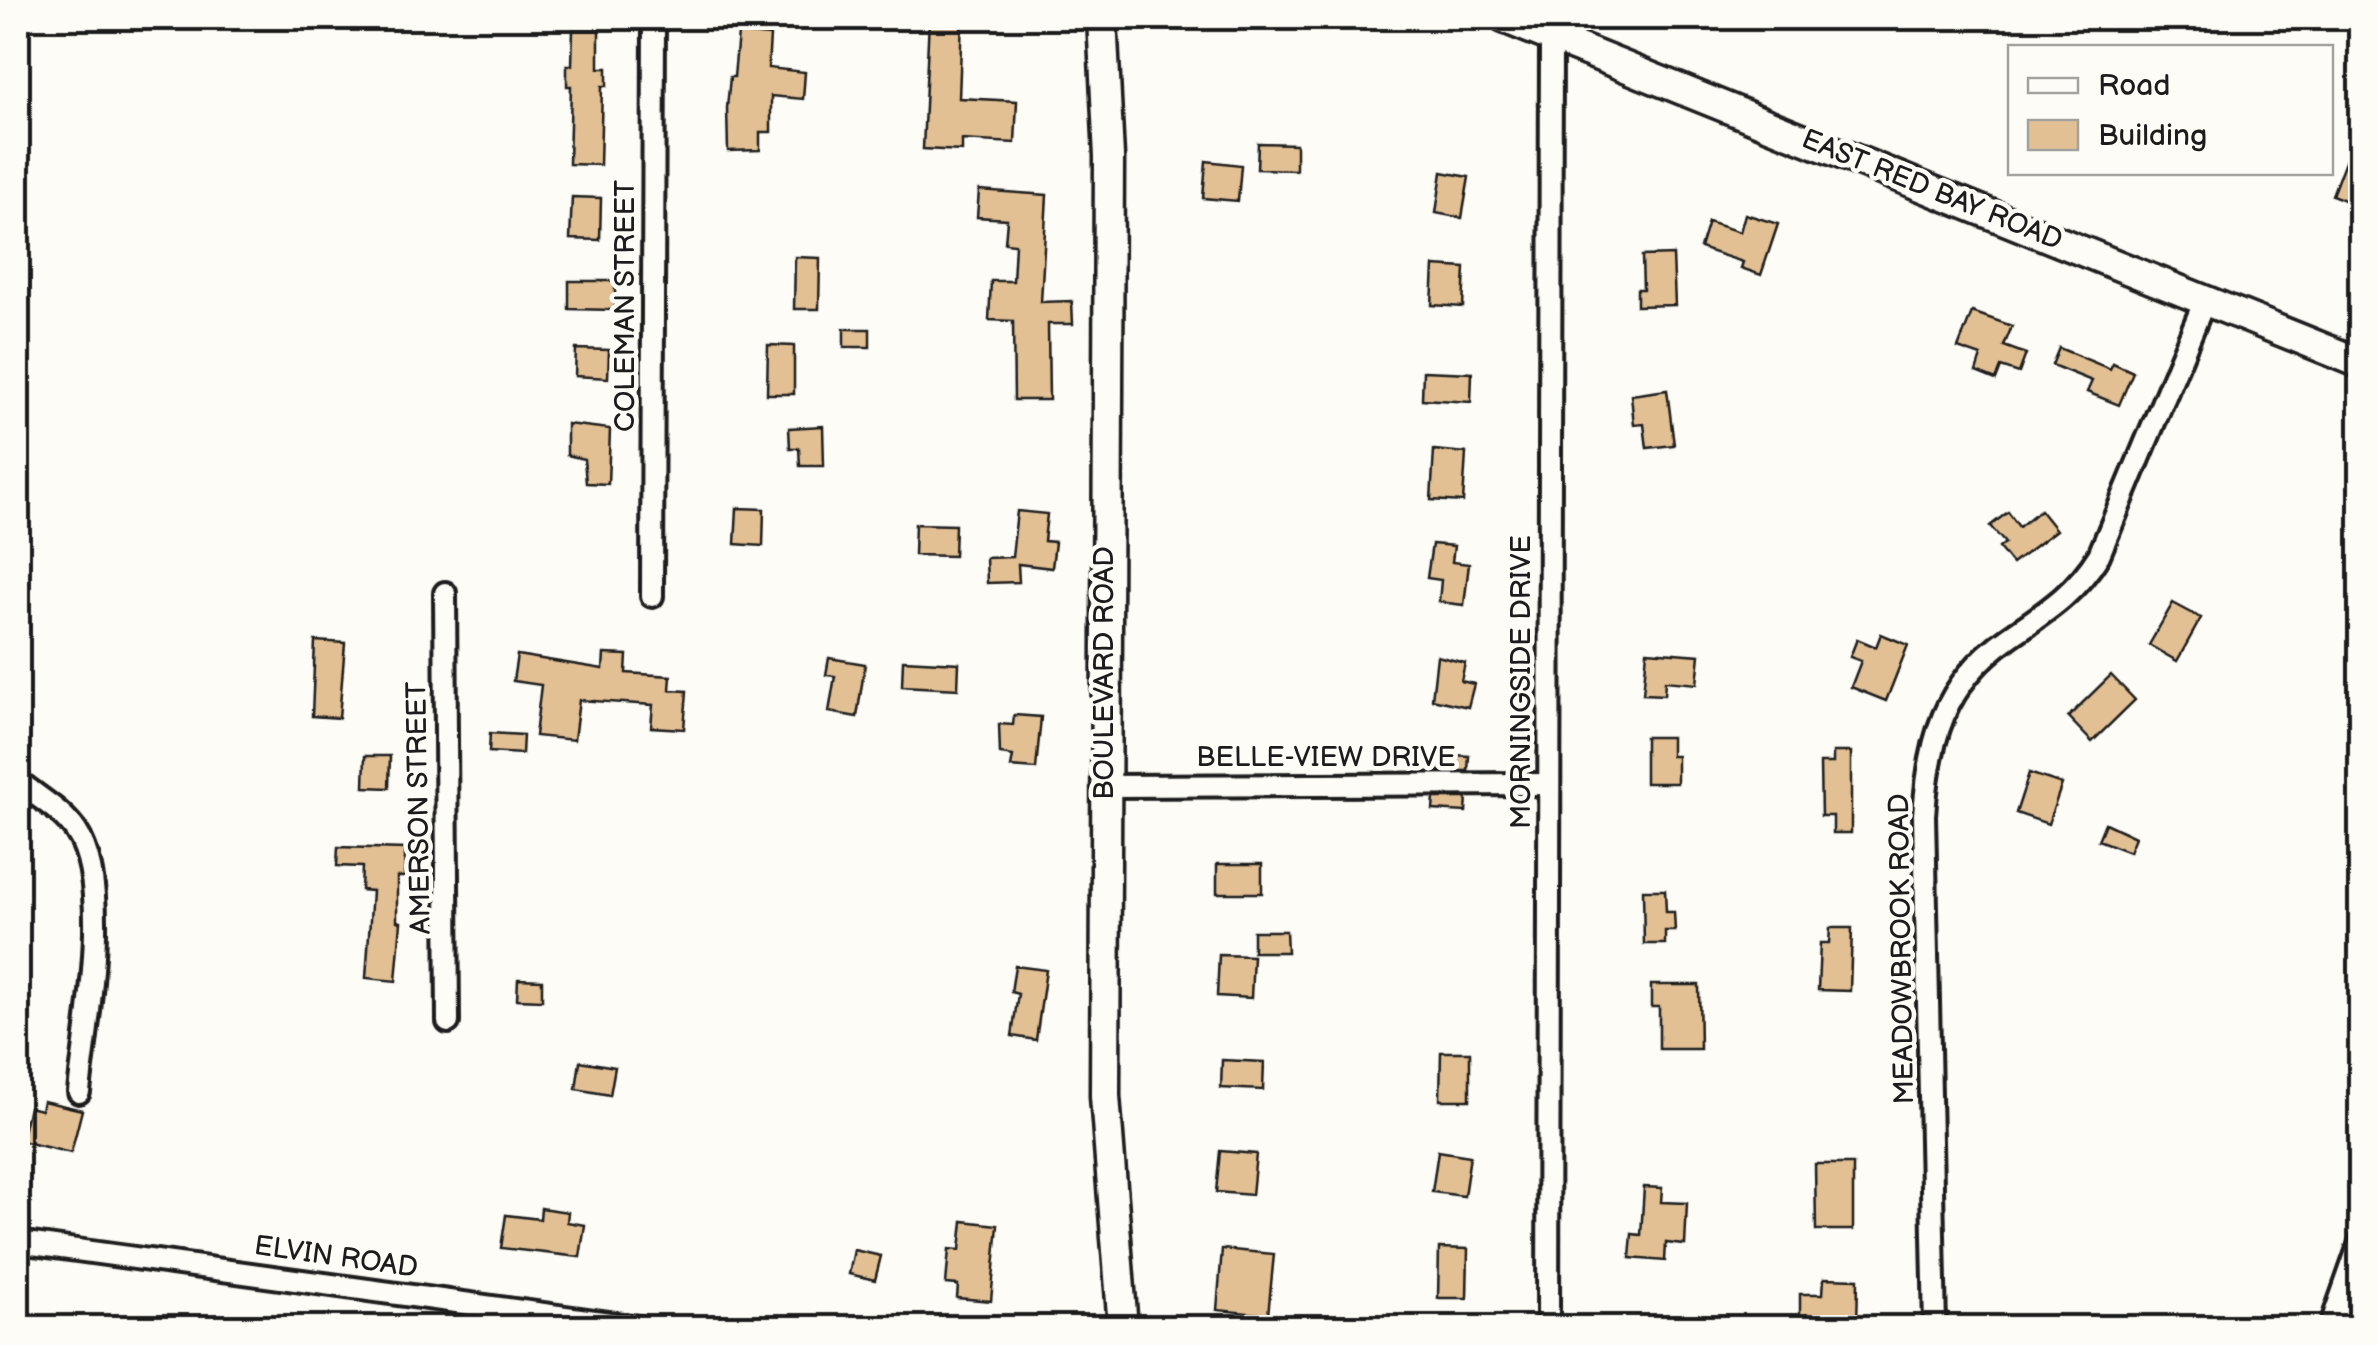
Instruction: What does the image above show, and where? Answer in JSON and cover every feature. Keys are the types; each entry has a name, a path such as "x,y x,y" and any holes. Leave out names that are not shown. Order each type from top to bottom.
{"street":[{"name":"COLEMAN STREET","path":"652,596 654,18"},
{"name":"BOULEVARD ROAD","path":"1102,18 1109,157 1104,1096 1123,1328"},
{"name":"EAST RED BAY ROAD","path":"1504,18 2360,363"},
{"name":"MORNINGSIDE DRIVE","path":"1548,1328 1551,36"},
{"name":"MEADOWBROOK ROAD","path":"1935,1328 1924,815 1928,763 1937,730 1955,692 1984,658 2076,589 2099,555 2204,300"},
{"name":"AMERSON STREET","path":"445,593 448,1022"},
{"path":"18,780 72,826 90,860 94,877 94,933 80,1092"},
{"name":"BELLE-VIEW DRIVE","path":"1104,786 1549,784"},
{"name":"ELVIN ROAD","path":"18,1242 646,1328"},
{"path":"2330,1328 2360,1243"}],"building":[{"path":"929,18 962,18 959,98 1017,101 1015,143 962,140 962,151 923,149"},
{"path":"573,30 599,30 599,68 607,68 607,86 602,86 600,165 569,164 571,86 567,86 567,65 572,65"},
{"path":"738,33 770,36 768,68 805,72 803,99 771,96 771,132 760,132 760,150 728,151 727,108"},
{"path":"2360,124 2360,206 2332,195"},
{"path":"1258,143 1296,144 1296,170 1257,169"},
{"path":"1206,161 1241,165 1238,201 1203,198"},
{"path":"1442,172 1469,177 1462,218 1436,213"},
{"path":"979,190 1047,195 1041,302 1072,301 1073,324 1048,324 1049,400 1014,400 1013,321 989,320 991,281 1013,281 1015,244 1005,243 1007,219 977,217"},
{"path":"572,197 601,198 600,240 570,239"},
{"path":"1745,214 1778,224 1761,275 1741,268 1743,262 1700,248 1708,222 1740,232"},
{"path":"1673,255 1675,305 1637,306 1637,289 1643,289 1642,256"},
{"path":"795,257 820,258 819,309 794,309"},
{"path":"1434,266 1465,268 1463,307 1432,305"},
{"path":"569,281 615,281 615,310 569,309"},
{"path":"1972,312 2012,326 2004,346 2026,354 2019,373 2001,367 1996,380 1976,372 1981,356 1958,348"},
{"path":"844,329 870,329 870,347 844,347"},
{"path":"768,345 794,346 794,394 767,394"},
{"path":"2059,348 2110,369 2113,363 2133,372 2119,405 2087,392 2092,381 2052,365"},
{"path":"576,349 609,350 608,378 575,376"},
{"path":"1423,371 1472,373 1471,402 1422,399"},
{"path":"1667,390 1674,445 1647,448 1644,424 1634,425 1631,395"},
{"path":"567,424 610,429 608,484 586,483 584,459 567,455"},
{"path":"823,426 824,466 800,466 799,448 790,448 789,428"},
{"path":"1434,450 1466,453 1463,502 1431,500"},
{"path":"737,508 764,509 763,546 735,544"},
{"path":"2040,510 2056,530 2012,564 1999,548 2005,543 1990,526 2008,512 2019,527"},
{"path":"1017,511 1047,514 1044,541 1055,542 1052,568 1018,564 1019,582 987,583 986,558 1012,557"},
{"path":"915,524 955,525 954,556 914,555"},
{"path":"1432,544 1454,546 1452,562 1469,564 1464,605 1439,602 1441,580 1427,578"},
{"path":"2173,603 2201,618 2177,661 2149,645"},
{"path":"1881,634 1908,645 1886,701 1851,687 1861,661 1850,657 1857,639 1876,647"},
{"path":"315,641 345,643 339,718 312,716"},
{"path":"1647,651 1700,655 1697,684 1665,681 1664,695 1643,694"},
{"path":"604,654 627,655 626,673 671,676 670,690 687,691 684,729 651,727 653,705 579,700 574,740 535,736 541,685 513,681 517,655 603,669"},
{"path":"1437,656 1465,663 1461,681 1474,684 1468,707 1432,699"},
{"path":"829,658 865,664 857,717 829,712 835,676 826,675"},
{"path":"903,660 959,663 958,689 902,686"},
{"path":"2111,675 2135,700 2092,742 2068,717"},
{"path":"1014,715 1041,717 1036,769 1011,767 1013,756 1000,754 999,724 1013,725"},
{"path":"490,733 523,735 522,754 489,752"},
{"path":"1645,737 1671,737 1671,756 1677,756 1677,783 1645,783"},
{"path":"1833,752 1851,752 1851,833 1833,833 1833,816 1821,816 1820,763 1833,763"},
{"path":"1436,754 1469,756 1468,771 1435,771"},
{"path":"365,756 390,756 389,788 364,787"},
{"path":"2029,773 2062,784 2048,824 2016,813"},
{"path":"1434,798 1467,798 1466,812 1433,810"},
{"path":"2105,823 2135,837 2129,852 2098,840"},
{"path":"338,847 405,849 404,877 397,877 397,921 401,922 396,981 366,978 372,891 361,890 362,867 337,866"},
{"path":"1217,864 1262,864 1262,893 1217,893"},
{"path":"1643,890 1665,890 1666,912 1674,912 1675,931 1665,931 1665,944 1644,944"},
{"path":"1830,928 1852,928 1850,991 1818,990 1820,943 1829,943"},
{"path":"1253,931 1286,931 1287,952 1253,952"},
{"path":"1219,955 1253,956 1251,998 1217,996"},
{"path":"1015,966 1046,970 1036,1040 1012,1036 1018,994 1011,992"},
{"path":"518,979 542,980 542,1000 517,999"},
{"path":"1651,985 1699,985 1700,1049 1659,1049 1659,1007 1651,1007"},
{"path":"1441,1052 1470,1052 1470,1100 1440,1100"},
{"path":"1222,1060 1264,1062 1263,1090 1221,1088"},
{"path":"580,1061 615,1067 610,1095 576,1089"},
{"path":"43,1101 82,1110 71,1153 21,1141 29,1107 41,1110"},
{"path":"1220,1151 1256,1154 1252,1195 1216,1192"},
{"path":"1438,1151 1470,1156 1464,1196 1432,1192"},
{"path":"1815,1164 1853,1164 1853,1230 1816,1230"},
{"path":"1644,1187 1662,1188 1661,1202 1687,1203 1685,1245 1666,1243 1665,1261 1630,1258 1632,1234 1641,1235"},
{"path":"541,1208 568,1212 567,1222 585,1225 580,1257 501,1248 506,1215 540,1219"},
{"path":"963,1221 998,1225 991,1301 957,1298 958,1285 946,1284 949,1249 960,1250"},
{"path":"1439,1248 1468,1249 1467,1298 1438,1298"},
{"path":"1222,1249 1274,1254 1268,1315 1217,1310"},
{"path":"854,1250 881,1256 875,1280 849,1274"},
{"path":"1824,1278 1858,1279 1857,1328 1800,1328 1800,1294 1823,1294"}]}
